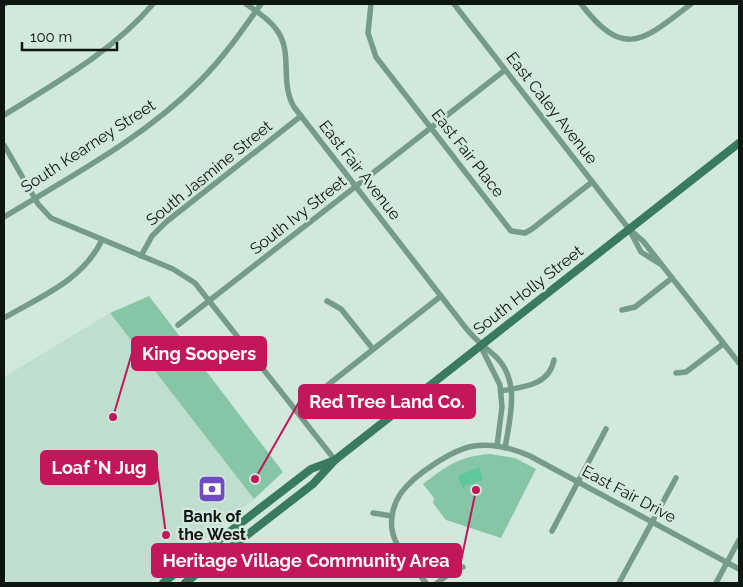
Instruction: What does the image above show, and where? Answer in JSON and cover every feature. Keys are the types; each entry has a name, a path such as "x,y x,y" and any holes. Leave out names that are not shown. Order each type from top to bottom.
{"main road":[{"name":"South Holly Street","path":"185,583 308,488 334,460 739,143"},
{"name":"South Holly Street","path":"163,583 311,469 334,460"}],"street":[{"path":"4,115 99,55 126,32 153,4"},
{"name":"East Fair Avenue","path":"246,4 271,22 282,38 285,51 286,89 290,101 480,345 498,379 501,391 502,407 497,446"},
{"name":"South Kearney Street","path":"4,216 139,133 174,105 214,66 261,4"},
{"name":"East Fair Place","path":"371,4 367,26 372,50 511,231 519,234 532,229 592,182"},
{"name":"East Caley Avenue","path":"454,4 629,229 641,252 662,265"},
{"path":"581,4 602,29 614,36 629,39 641,38 652,34 691,4"},
{"name":"South Ivy Street","path":"178,325 505,70"},
{"name":"South Jasmine Street","path":"141,256 152,236 162,226 301,116"},
{"path":"4,144 35,198 47,214 56,222 141,256 188,278 210,301 334,460"},
{"name":"East Caley Avenue","path":"629,229 643,241 739,363"},
{"path":"4,318 78,273 90,261 102,240"},
{"path":"622,310 635,307 672,278"},
{"path":"296,410 441,296"},
{"path":"327,301 341,309 373,349"},
{"path":"676,373 686,372 724,344"},
{"name":"East Fair Avenue","path":"480,345 500,362 508,376 512,389 512,407 505,448"},
{"path":"501,391 525,388 538,382 551,371 554,360"},
{"path":"552,531 606,429"},
{"name":"East Fair Drive","path":"392,516 395,504 404,490 442,460 472,446 497,446 530,456 739,569"},
{"path":"619,583 676,478"},
{"path":"373,513 392,516 395,540 426,583"},
{"path":"716,583 739,540"},
{"path":"438,583 453,571 463,567"}],"shaded area":[{"path":"149,296 283,472 254,499 110,313"},
{"path":"110,313 254,499 150,583 9,583 4,576 4,377"},
{"path":"490,454 515,458 536,469 501,538 446,520 433,503 434,498 423,484 454,463 470,457"},
{"path":"479,467 483,480 465,486 463,489 458,476"}],"place":[{"name":"King Soopers","path":"113,417"},
{"name":"Red Tree Land Co.","path":"255,479"},
{"name":"Bank of the West","path":"212,489"},
{"name":"Heritage Village Community Area","path":"476,490"},
{"name":"Loaf 'N Jug","path":"166,535"}]}
